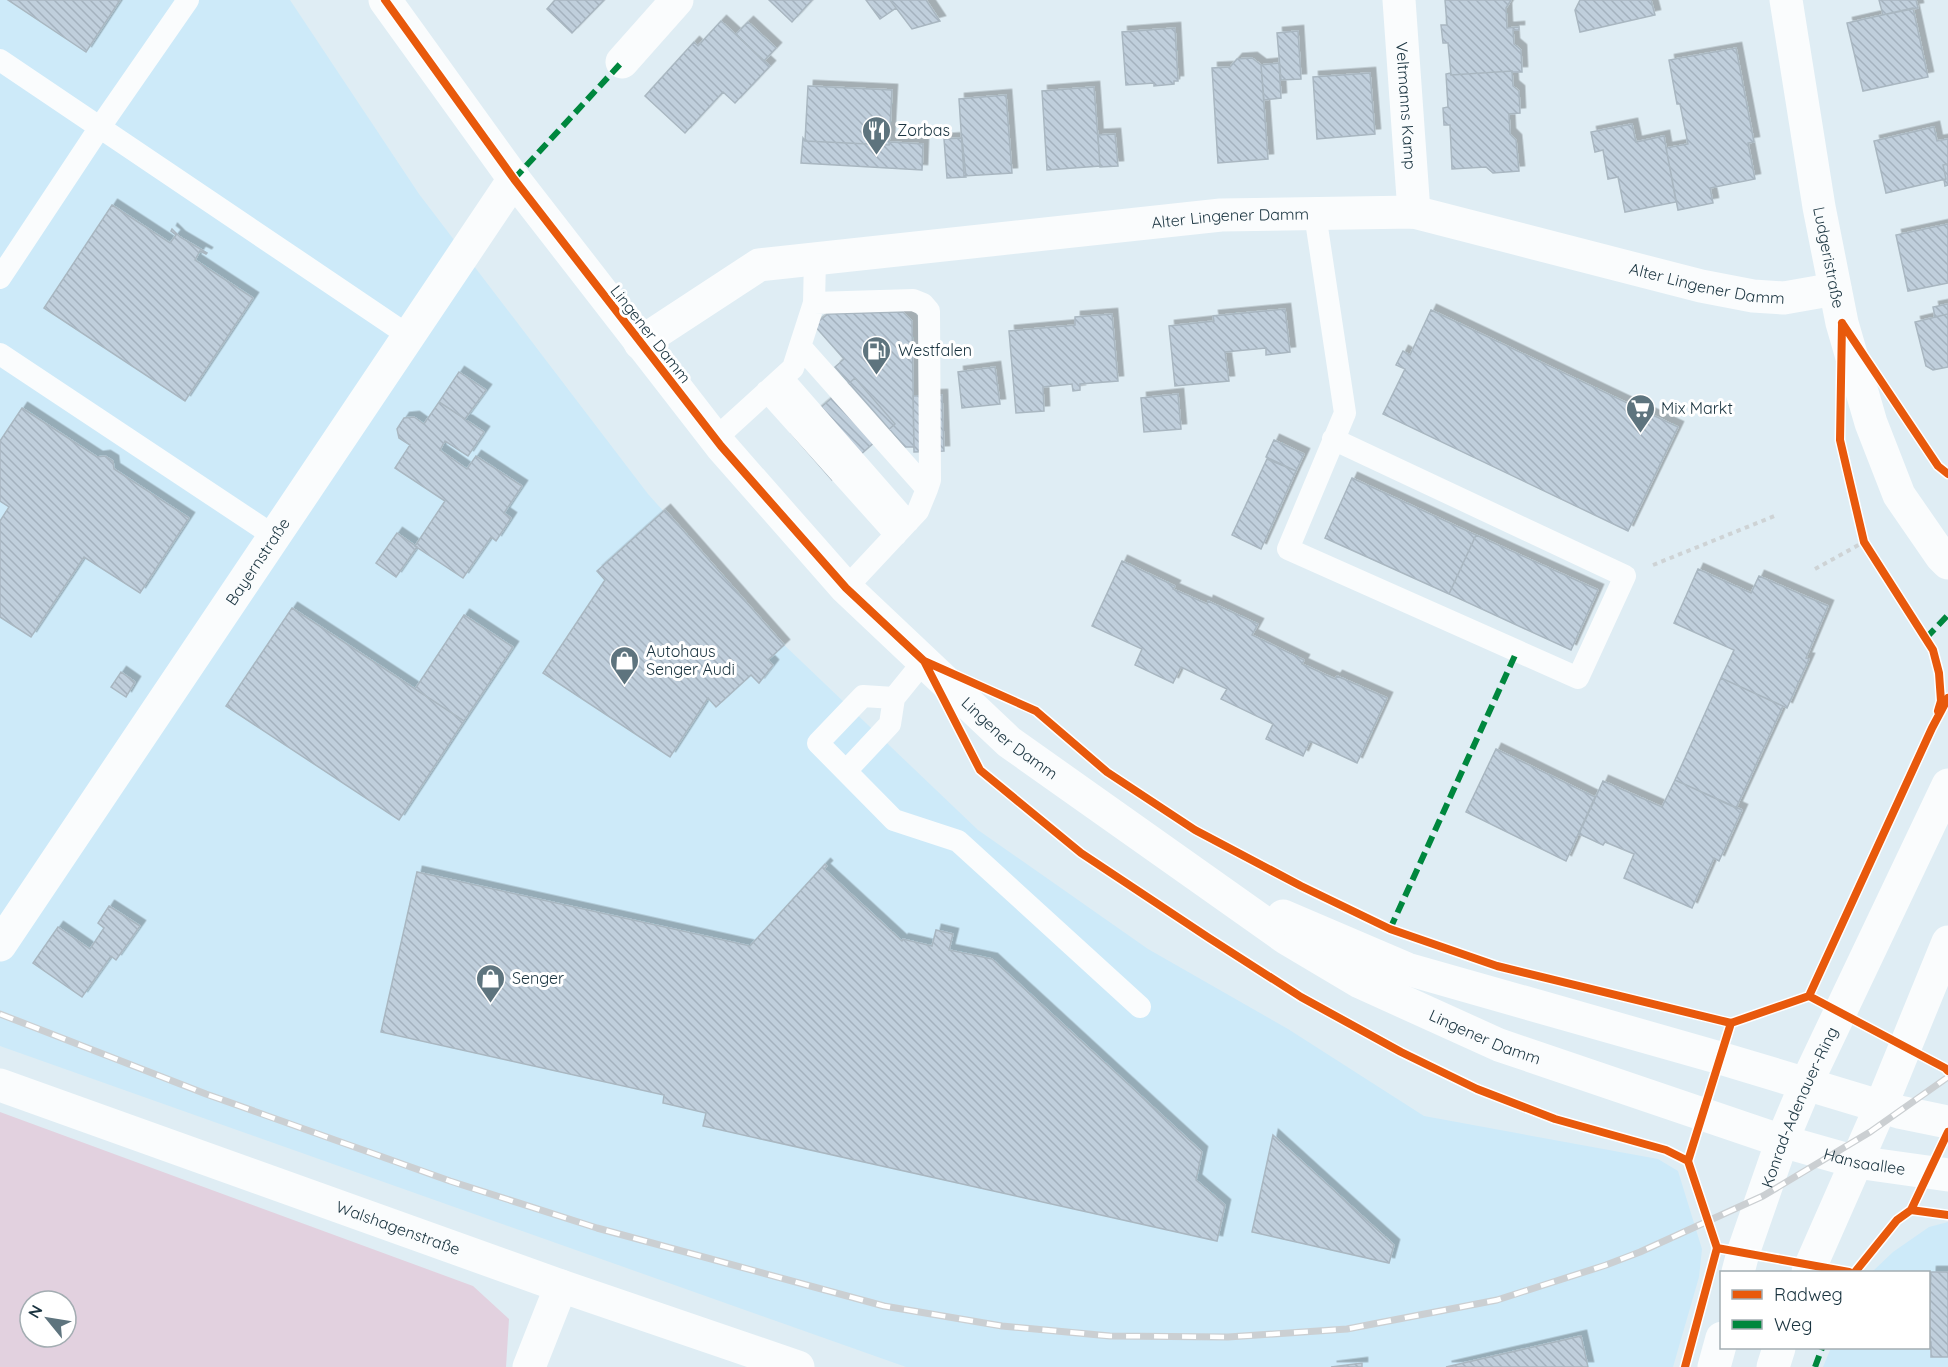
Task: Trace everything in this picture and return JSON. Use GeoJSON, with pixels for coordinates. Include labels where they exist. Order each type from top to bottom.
{"type":"FeatureCollection","features":[{"type":"Feature","properties":{"kind":"street","name":"Lingener Damm"},"geometry":{"type":"LineString","coordinates":[[385,0],[514,178],[715,439],[846,588],[1009,742],[1286,938],[1360,982],[1499,1046],[1782,1141]]}},
{"type":"Feature","properties":{"kind":"street"},"geometry":{"type":"LineString","coordinates":[[622,62],[677,0]]}},
{"type":"Feature","properties":{"kind":"street","name":"Veltmanns Kamp"},"geometry":{"type":"LineString","coordinates":[[1399,0],[1414,212]]}},
{"type":"Feature","properties":{"kind":"street","name":"Ludgeristraße"},"geometry":{"type":"LineString","coordinates":[[1786,0],[1819,207],[1842,323],[1871,423],[1899,495],[1948,563]]}},
{"type":"Feature","properties":{"kind":"street","name":"Bayernstraße"},"geometry":{"type":"LineString","coordinates":[[0,945],[514,178]]}},
{"type":"Feature","properties":{"kind":"street","name":"Alter Lingener Damm"},"geometry":{"type":"LineString","coordinates":[[640,343],[759,265],[1221,215],[1414,212],[1701,286],[1753,296],[1784,297],[1835,289]]}},
{"type":"Feature","properties":{"kind":"street","name":"Konrad-Adenauer-Ring"},"geometry":{"type":"LineString","coordinates":[[1738,1271],[1782,1141],[1806,1084],[1948,785]]}},
{"type":"Feature","properties":{"kind":"street","name":"Lingener Damm"},"geometry":{"type":"LineString","coordinates":[[1212,886],[1407,969],[1806,1084]]}},
{"type":"Feature","properties":{"kind":"street"},"geometry":{"type":"LineString","coordinates":[[1808,1271],[1881,1106],[1948,943]]}},
{"type":"Feature","properties":{"kind":"street"},"geometry":{"type":"LineString","coordinates":[[1806,1084],[1881,1106],[1948,1122]]}},
{"type":"Feature","properties":{"kind":"street","name":"Walshagenstraße"},"geometry":{"type":"LineString","coordinates":[[0,1085],[561,1286],[798,1367]]}},
{"type":"Feature","properties":{"kind":"street","name":"Hansaallee"},"geometry":{"type":"LineString","coordinates":[[1782,1141],[1856,1162],[1948,1175]]}},
{"type":"Feature","properties":{"kind":"street"},"geometry":{"type":"LineString","coordinates":[[529,1367],[561,1286]]}},
{"type":"Feature","properties":{"kind":"street"},"geometry":{"type":"LineString","coordinates":[[1714,1367],[1720,1345]]}},
{"type":"Feature","properties":{"kind":"street"},"geometry":{"type":"LineString","coordinates":[[1773,1367],[1778,1349]]}},
{"type":"Feature","properties":{"kind":"lane"},"geometry":{"type":"LineString","coordinates":[[0,278],[188,0]]}},
{"type":"Feature","properties":{"kind":"lane"},"geometry":{"type":"LineString","coordinates":[[0,60],[409,336]]}},
{"type":"Feature","properties":{"kind":"lane"},"geometry":{"type":"LineString","coordinates":[[1315,214],[1345,413],[1333,439],[1288,549],[1578,678],[1625,576],[1333,439]]}},
{"type":"Feature","properties":{"kind":"lane"},"geometry":{"type":"LineString","coordinates":[[715,439],[781,379],[800,346],[814,303],[815,259]]}},
{"type":"Feature","properties":{"kind":"lane"},"geometry":{"type":"LineString","coordinates":[[814,303],[913,300],[923,304],[929,311],[930,480],[907,522],[846,588]]}},
{"type":"Feature","properties":{"kind":"lane"},"geometry":{"type":"LineString","coordinates":[[800,346],[927,489]]}},
{"type":"Feature","properties":{"kind":"lane"},"geometry":{"type":"LineString","coordinates":[[0,354],[274,536]]}},
{"type":"Feature","properties":{"kind":"lane"},"geometry":{"type":"LineString","coordinates":[[781,379],[907,522]]}},
{"type":"Feature","properties":{"kind":"lane"},"geometry":{"type":"LineString","coordinates":[[781,379],[907,522]]}},
{"type":"Feature","properties":{"kind":"lane"},"geometry":{"type":"LineString","coordinates":[[846,771],[890,724],[894,698],[924,661]]}},
{"type":"Feature","properties":{"kind":"lane"},"geometry":{"type":"LineString","coordinates":[[894,698],[863,696],[818,743],[894,820],[958,841],[1140,1006]]}},
{"type":"Feature","properties":{"kind":"path"},"geometry":{"type":"LineString","coordinates":[[1625,576],[1777,515]]}},
{"type":"Feature","properties":{"kind":"path"},"geometry":{"type":"LineString","coordinates":[[1815,569],[1864,542]]}},
{"type":"Feature","properties":{"kind":"shaded area"},"geometry":{"type":"Polygon","coordinates":[[[0,0],[290,0],[419,194],[648,494],[780,641],[978,830],[1148,949],[1288,1029],[1424,1116],[1658,1159],[1678,1171],[1702,1249],[1699,1277],[1673,1367],[906,1367],[0,1046],[0,0]]]}},
{"type":"Feature","properties":{"kind":"shaded area"},"geometry":{"type":"Polygon","coordinates":[[[0,1112],[473,1286],[509,1319],[506,1367],[0,1367],[0,1112]]]}},
{"type":"Feature","properties":{"kind":"shaded area"},"geometry":{"type":"Polygon","coordinates":[[[1948,1222],[1948,1367],[1823,1367],[1831,1349],[1930,1349],[1930,1271],[1873,1271],[1893,1252],[1929,1227],[1948,1222]]]}},
{"type":"Feature","properties":{"kind":"building"},"geometry":{"type":"Polygon","coordinates":[[[8,0],[120,0],[86,52],[8,0]]]}},
{"type":"Feature","properties":{"kind":"building"},"geometry":{"type":"Polygon","coordinates":[[[555,0],[604,0],[572,33],[547,9],[555,0]]]}},
{"type":"Feature","properties":{"kind":"building"},"geometry":{"type":"Polygon","coordinates":[[[769,0],[812,0],[792,22],[769,0]]]}},
{"type":"Feature","properties":{"kind":"building"},"geometry":{"type":"Polygon","coordinates":[[[866,0],[890,0],[896,8],[880,19],[866,0]]]}},
{"type":"Feature","properties":{"kind":"building"},"geometry":{"type":"Polygon","coordinates":[[[890,0],[926,0],[940,21],[912,29],[890,0]]]}},
{"type":"Feature","properties":{"kind":"building"},"geometry":{"type":"Polygon","coordinates":[[[1445,0],[1511,0],[1506,8],[1507,28],[1519,27],[1519,30],[1513,30],[1514,44],[1521,50],[1522,72],[1451,75],[1448,43],[1443,43],[1441,25],[1447,25],[1445,0]]]}},
{"type":"Feature","properties":{"kind":"building"},"geometry":{"type":"Polygon","coordinates":[[[1580,0],[1651,0],[1655,15],[1580,32],[1575,10],[1580,0]]]}},
{"type":"Feature","properties":{"kind":"building"},"geometry":{"type":"Polygon","coordinates":[[[1879,0],[1916,0],[1918,8],[1883,15],[1879,0]]]}},
{"type":"Feature","properties":{"kind":"building"},"geometry":{"type":"Polygon","coordinates":[[[1913,8],[1928,77],[1863,91],[1847,23],[1913,8]]]}},
{"type":"Feature","properties":{"kind":"building"},"geometry":{"type":"Polygon","coordinates":[[[721,21],[770,66],[735,103],[723,92],[685,133],[645,96],[694,42],[698,46],[721,21]]]}},
{"type":"Feature","properties":{"kind":"building"},"geometry":{"type":"Polygon","coordinates":[[[748,22],[776,48],[764,61],[736,34],[748,22]]]}},
{"type":"Feature","properties":{"kind":"building"},"geometry":{"type":"Polygon","coordinates":[[[1175,28],[1178,81],[1174,81],[1174,84],[1154,86],[1154,83],[1126,85],[1122,32],[1175,28]]]}},
{"type":"Feature","properties":{"kind":"building"},"geometry":{"type":"Polygon","coordinates":[[[1298,31],[1301,79],[1281,80],[1277,33],[1298,31]]]}},
{"type":"Feature","properties":{"kind":"building"},"geometry":{"type":"Polygon","coordinates":[[[1736,48],[1754,142],[1748,143],[1755,179],[1710,188],[1713,203],[1678,210],[1666,148],[1688,144],[1680,104],[1677,104],[1669,60],[1736,48]]]}},
{"type":"Feature","properties":{"kind":"building"},"geometry":{"type":"Polygon","coordinates":[[[1252,58],[1261,65],[1268,159],[1218,163],[1212,68],[1230,67],[1237,59],[1252,58]]]}},
{"type":"Feature","properties":{"kind":"building"},"geometry":{"type":"Polygon","coordinates":[[[1279,63],[1281,98],[1264,100],[1261,65],[1279,63]]]}},
{"type":"Feature","properties":{"kind":"building"},"geometry":{"type":"Polygon","coordinates":[[[1512,71],[1513,86],[1519,91],[1520,113],[1509,114],[1510,134],[1516,140],[1519,171],[1493,173],[1486,167],[1452,169],[1450,125],[1444,125],[1443,108],[1448,107],[1446,74],[1512,71]]]}},
{"type":"Feature","properties":{"kind":"building"},"geometry":{"type":"Polygon","coordinates":[[[1370,73],[1375,134],[1317,139],[1313,77],[1370,73]]]}},
{"type":"Feature","properties":{"kind":"building"},"geometry":{"type":"Polygon","coordinates":[[[808,86],[892,90],[889,145],[805,141],[808,86]]]}},
{"type":"Feature","properties":{"kind":"building"},"geometry":{"type":"Polygon","coordinates":[[[1094,87],[1100,166],[1047,170],[1042,91],[1094,87]]]}},
{"type":"Feature","properties":{"kind":"building"},"geometry":{"type":"Polygon","coordinates":[[[1006,95],[1012,173],[964,176],[959,99],[1006,95]]]}},
{"type":"Feature","properties":{"kind":"building"},"geometry":{"type":"Polygon","coordinates":[[[1632,124],[1636,142],[1664,136],[1676,202],[1625,212],[1618,177],[1608,179],[1603,150],[1595,152],[1591,132],[1632,124]]]}},
{"type":"Feature","properties":{"kind":"building"},"geometry":{"type":"Polygon","coordinates":[[[1934,127],[1937,141],[1948,139],[1948,164],[1943,165],[1946,179],[1886,193],[1874,141],[1934,127]]]}},
{"type":"Feature","properties":{"kind":"building"},"geometry":{"type":"Polygon","coordinates":[[[1115,134],[1118,166],[1100,167],[1098,135],[1115,134]]]}},
{"type":"Feature","properties":{"kind":"building"},"geometry":{"type":"Polygon","coordinates":[[[803,138],[805,141],[889,145],[890,142],[923,144],[922,170],[801,163],[803,138]]]}},
{"type":"Feature","properties":{"kind":"building"},"geometry":{"type":"Polygon","coordinates":[[[962,138],[966,177],[947,178],[944,139],[962,138]]]}},
{"type":"Feature","properties":{"kind":"building"},"geometry":{"type":"Polygon","coordinates":[[[1948,164],[1948,185],[1945,186],[1943,165],[1948,164]]]}},
{"type":"Feature","properties":{"kind":"building"},"geometry":{"type":"Polygon","coordinates":[[[112,205],[170,243],[176,235],[171,231],[172,229],[180,237],[207,253],[200,251],[195,260],[253,298],[185,401],[44,308],[112,205]]]}},
{"type":"Feature","properties":{"kind":"building"},"geometry":{"type":"Polygon","coordinates":[[[1948,224],[1948,283],[1908,291],[1896,235],[1948,224]]]}},
{"type":"Feature","properties":{"kind":"building"},"geometry":{"type":"Polygon","coordinates":[[[1948,304],[1948,314],[1935,317],[1933,307],[1948,304]]]}},
{"type":"Feature","properties":{"kind":"building"},"geometry":{"type":"Polygon","coordinates":[[[1285,309],[1290,352],[1266,355],[1266,348],[1225,352],[1229,381],[1175,386],[1169,326],[1214,321],[1213,316],[1285,309]]]}},
{"type":"Feature","properties":{"kind":"building"},"geometry":{"type":"Polygon","coordinates":[[[1431,310],[1678,427],[1628,531],[1383,414],[1405,369],[1396,365],[1403,351],[1410,355],[1431,310]]]}},
{"type":"Feature","properties":{"kind":"building","name":"Westfalen"},"geometry":{"type":"Polygon","coordinates":[[[903,312],[912,321],[914,447],[905,447],[835,367],[844,359],[814,325],[828,314],[903,312]]]}},
{"type":"Feature","properties":{"kind":"building"},"geometry":{"type":"Polygon","coordinates":[[[1112,314],[1118,381],[1080,384],[1080,390],[1073,391],[1072,384],[1043,387],[1044,411],[1016,413],[1009,331],[1075,325],[1075,317],[1112,314]]]}},
{"type":"Feature","properties":{"kind":"building"},"geometry":{"type":"Polygon","coordinates":[[[1948,314],[1948,367],[1933,370],[1926,366],[1915,322],[1948,314]]]}},
{"type":"Feature","properties":{"kind":"building"},"geometry":{"type":"Polygon","coordinates":[[[995,367],[1000,404],[962,408],[958,372],[995,367]]]}},
{"type":"Feature","properties":{"kind":"building"},"geometry":{"type":"Polygon","coordinates":[[[459,372],[486,390],[465,419],[439,402],[459,372]]]}},
{"type":"Feature","properties":{"kind":"building"},"geometry":{"type":"Polygon","coordinates":[[[855,378],[895,424],[832,480],[791,433],[855,378]]]}},
{"type":"Feature","properties":{"kind":"building"},"geometry":{"type":"Polygon","coordinates":[[[1178,394],[1181,429],[1144,432],[1141,398],[1178,394]]]}},
{"type":"Feature","properties":{"kind":"building"},"geometry":{"type":"Polygon","coordinates":[[[942,395],[944,451],[914,452],[913,396],[942,395]]]}},
{"type":"Feature","properties":{"kind":"building"},"geometry":{"type":"Polygon","coordinates":[[[439,402],[484,432],[468,456],[445,441],[440,450],[467,469],[476,456],[522,486],[504,513],[511,518],[496,541],[491,537],[463,578],[415,546],[445,501],[395,468],[410,445],[399,438],[397,429],[404,418],[414,417],[424,424],[439,402]]]}},
{"type":"Feature","properties":{"kind":"building"},"geometry":{"type":"Polygon","coordinates":[[[22,408],[97,457],[105,456],[113,461],[114,469],[189,518],[140,593],[84,557],[31,637],[0,617],[0,521],[9,507],[0,501],[0,441],[22,408]]]}},
{"type":"Feature","properties":{"kind":"building"},"geometry":{"type":"Polygon","coordinates":[[[1274,440],[1304,454],[1296,471],[1266,457],[1274,440]]]}},
{"type":"Feature","properties":{"kind":"building"},"geometry":{"type":"Polygon","coordinates":[[[1267,459],[1296,471],[1261,549],[1232,535],[1267,459]]]}},
{"type":"Feature","properties":{"kind":"building"},"geometry":{"type":"Polygon","coordinates":[[[1352,478],[1476,535],[1449,594],[1325,538],[1352,478]]]}},
{"type":"Feature","properties":{"kind":"building"},"geometry":{"type":"Polygon","coordinates":[[[665,510],[784,645],[768,660],[773,665],[759,683],[751,675],[716,707],[708,698],[670,757],[543,673],[605,580],[597,571],[665,510]]]}},
{"type":"Feature","properties":{"kind":"building"},"geometry":{"type":"Polygon","coordinates":[[[397,533],[417,547],[396,577],[376,563],[397,533]]]}},
{"type":"Feature","properties":{"kind":"building"},"geometry":{"type":"Polygon","coordinates":[[[1476,535],[1598,590],[1571,650],[1449,594],[1476,535]]]}},
{"type":"Feature","properties":{"kind":"building"},"geometry":{"type":"Polygon","coordinates":[[[1122,561],[1175,586],[1173,589],[1207,604],[1208,601],[1258,624],[1252,635],[1304,660],[1302,664],[1335,679],[1337,676],[1387,698],[1357,763],[1310,741],[1303,756],[1266,739],[1273,724],[1221,699],[1227,689],[1181,667],[1173,683],[1135,665],[1142,649],[1092,626],[1122,561]]]}},
{"type":"Feature","properties":{"kind":"building"},"geometry":{"type":"Polygon","coordinates":[[[1698,569],[1751,593],[1759,576],[1828,606],[1806,658],[1809,659],[1787,708],[1721,678],[1734,650],[1674,623],[1698,569]]]}},
{"type":"Feature","properties":{"kind":"building"},"geometry":{"type":"Polygon","coordinates":[[[292,608],[464,721],[399,820],[226,706],[292,608]]]}},
{"type":"Feature","properties":{"kind":"building"},"geometry":{"type":"Polygon","coordinates":[[[464,615],[513,647],[464,721],[415,689],[464,615]]]}},
{"type":"Feature","properties":{"kind":"building"},"geometry":{"type":"Polygon","coordinates":[[[121,672],[135,682],[126,697],[111,687],[121,672]]]}},
{"type":"Feature","properties":{"kind":"building"},"geometry":{"type":"Polygon","coordinates":[[[1721,678],[1783,706],[1736,808],[1675,780],[1721,678]]]}},
{"type":"Feature","properties":{"kind":"building"},"geometry":{"type":"Polygon","coordinates":[[[1496,749],[1595,797],[1566,861],[1466,812],[1496,749]]]}},
{"type":"Feature","properties":{"kind":"building"},"geometry":{"type":"Polygon","coordinates":[[[1675,780],[1742,810],[1719,861],[1714,858],[1692,908],[1624,878],[1634,854],[1605,842],[1603,845],[1579,834],[1603,781],[1662,807],[1675,780]]]}},
{"type":"Feature","properties":{"kind":"building"},"geometry":{"type":"Polygon","coordinates":[[[825,864],[827,866],[824,869],[902,941],[903,939],[932,946],[936,930],[953,934],[949,950],[992,959],[1202,1152],[1196,1180],[1225,1205],[1217,1241],[703,1126],[706,1113],[663,1103],[664,1095],[381,1032],[417,872],[750,946],[825,864]]]}},
{"type":"Feature","properties":{"kind":"building"},"geometry":{"type":"Polygon","coordinates":[[[109,906],[140,926],[116,960],[111,956],[82,997],[33,963],[58,927],[90,949],[104,928],[98,923],[109,906]]]}},
{"type":"Feature","properties":{"kind":"building"},"geometry":{"type":"Polygon","coordinates":[[[1273,1135],[1394,1245],[1389,1263],[1252,1232],[1273,1135]]]}},
{"type":"Feature","properties":{"kind":"building"},"geometry":{"type":"Polygon","coordinates":[[[1931,1272],[1948,1272],[1948,1357],[1931,1357],[1931,1272]]]}},
{"type":"Feature","properties":{"kind":"building"},"geometry":{"type":"Polygon","coordinates":[[[1581,1336],[1588,1367],[1446,1367],[1581,1336]]]}},
{"type":"Feature","properties":{"kind":"building"},"geometry":{"type":"Polygon","coordinates":[[[1362,1363],[1362,1367],[1331,1367],[1362,1363]]]}},
{"type":"Feature","properties":{"kind":"railway"},"geometry":{"type":"LineString","coordinates":[[0,1014],[206,1094],[450,1181],[597,1228],[884,1306],[1002,1326],[1110,1336],[1228,1337],[1347,1329],[1497,1300],[1640,1252],[1763,1196],[1870,1132],[1948,1077]]}},
{"type":"Feature","properties":{"kind":"marked path"},"geometry":{"type":"LineString","coordinates":[[514,179],[622,62]]}},
{"type":"Feature","properties":{"kind":"marked path"},"geometry":{"type":"LineString","coordinates":[[1926,638],[1948,615]]}},
{"type":"Feature","properties":{"kind":"marked path"},"geometry":{"type":"LineString","coordinates":[[1390,929],[1517,651]]}},
{"type":"Feature","properties":{"kind":"marked path"},"geometry":{"type":"LineString","coordinates":[[1815,1367],[1822,1349]]}},
{"type":"Feature","properties":{"kind":"cycle path"},"geometry":{"type":"LineString","coordinates":[[385,0],[514,179],[721,446],[846,588],[924,661],[1036,711],[1107,772],[1195,830],[1301,886],[1390,929],[1497,966],[1731,1023],[1809,996],[1932,728],[1948,698]]}},
{"type":"Feature","properties":{"kind":"cycle path"},"geometry":{"type":"LineString","coordinates":[[1842,323],[1840,440],[1864,542],[1933,650],[1939,673],[1941,701],[1938,711]]}},
{"type":"Feature","properties":{"kind":"cycle path"},"geometry":{"type":"LineString","coordinates":[[1842,323],[1938,466],[1948,474]]}},
{"type":"Feature","properties":{"kind":"cycle path"},"geometry":{"type":"LineString","coordinates":[[924,661],[980,770],[1081,853],[1209,938],[1301,997],[1401,1052],[1477,1089],[1555,1119],[1666,1150],[1688,1161]]}},
{"type":"Feature","properties":{"kind":"cycle path"},"geometry":{"type":"LineString","coordinates":[[1809,996],[1948,1071]]}},
{"type":"Feature","properties":{"kind":"cycle path"},"geometry":{"type":"LineString","coordinates":[[1685,1367],[1717,1248],[1688,1161],[1731,1023]]}},
{"type":"Feature","properties":{"kind":"cycle path"},"geometry":{"type":"LineString","coordinates":[[1911,1210],[1948,1132]]}},
{"type":"Feature","properties":{"kind":"cycle path"},"geometry":{"type":"LineString","coordinates":[[1856,1271],[1897,1220],[1911,1210],[1948,1215]]}},
{"type":"Feature","properties":{"kind":"cycle path"},"geometry":{"type":"LineString","coordinates":[[1717,1248],[1844,1271]]}},
{"type":"Feature","properties":{"kind":"place","name":"Zorbas"},"geometry":{"type":"Point","coordinates":[876,156]}},
{"type":"Feature","properties":{"kind":"place","name":"Westfalen"},"geometry":{"type":"Point","coordinates":[877,376]}},
{"type":"Feature","properties":{"kind":"place","name":"Mix Markt"},"geometry":{"type":"Point","coordinates":[1640,434]}},
{"type":"Feature","properties":{"kind":"place","name":"Autohaus Senger Audi"},"geometry":{"type":"Point","coordinates":[625,686]}},
{"type":"Feature","properties":{"kind":"place","name":"Senger"},"geometry":{"type":"Point","coordinates":[491,1004]}}]}
